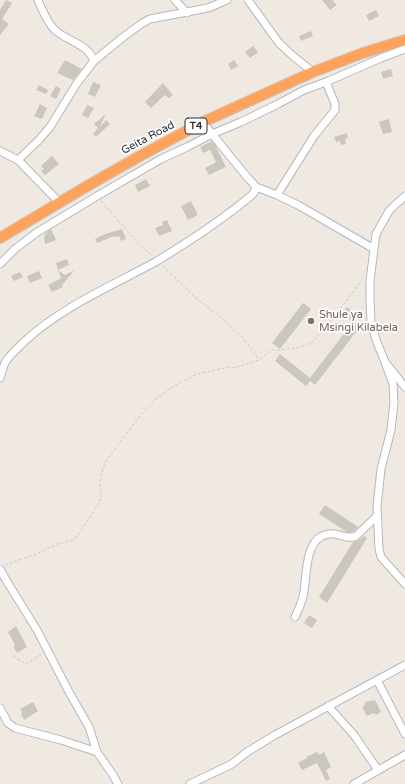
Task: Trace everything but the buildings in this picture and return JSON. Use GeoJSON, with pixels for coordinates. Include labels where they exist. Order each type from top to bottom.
{"type":"FeatureCollection","features":[{"type":"Feature","properties":{"kind":"highway","name":"Geita Road"},"geometry":{"type":"LineString","coordinates":[[0,238],[59,202],[203,122],[313,72],[363,53],[405,40]]}},
{"type":"Feature","properties":{"kind":"street"},"geometry":{"type":"LineString","coordinates":[[38,0],[54,29],[86,49],[91,54],[94,61]]}},
{"type":"Feature","properties":{"kind":"street"},"geometry":{"type":"LineString","coordinates":[[175,0],[187,12]]}},
{"type":"Feature","properties":{"kind":"street"},"geometry":{"type":"LineString","coordinates":[[18,160],[50,127],[77,83],[94,61],[122,38],[141,24],[158,17],[208,8],[227,0]]}},
{"type":"Feature","properties":{"kind":"street"},"geometry":{"type":"LineString","coordinates":[[248,0],[279,43],[292,56],[313,72]]}},
{"type":"Feature","properties":{"kind":"street"},"geometry":{"type":"LineString","coordinates":[[0,264],[36,233],[162,159],[212,134],[241,122],[304,90],[405,49]]}},
{"type":"Feature","properties":{"kind":"street"},"geometry":{"type":"LineString","coordinates":[[277,195],[314,136],[335,110],[335,104],[326,82]]}},
{"type":"Feature","properties":{"kind":"street"},"geometry":{"type":"LineString","coordinates":[[203,122],[256,187],[298,205],[374,250]]}},
{"type":"Feature","properties":{"kind":"street"},"geometry":{"type":"LineString","coordinates":[[0,151],[18,160],[59,202]]}},
{"type":"Feature","properties":{"kind":"street"},"geometry":{"type":"LineString","coordinates":[[0,378],[6,362],[17,349],[36,332],[60,315],[90,297],[157,261],[197,236],[226,216],[252,195],[256,187]]}},
{"type":"Feature","properties":{"kind":"street"},"geometry":{"type":"LineString","coordinates":[[405,196],[389,211],[376,234],[370,280],[371,322],[392,384],[394,403],[391,430],[381,469],[377,507],[379,549],[381,557],[405,584]]}},
{"type":"Feature","properties":{"kind":"street"},"geometry":{"type":"LineString","coordinates":[[385,362],[405,386]]}},
{"type":"Feature","properties":{"kind":"street"},"geometry":{"type":"LineString","coordinates":[[295,617],[303,596],[309,555],[318,539],[322,536],[335,533],[352,538],[377,516]]}},
{"type":"Feature","properties":{"kind":"street"},"geometry":{"type":"LineString","coordinates":[[0,568],[48,650],[68,692],[89,727],[97,752],[118,784]]}},
{"type":"Feature","properties":{"kind":"street"},"geometry":{"type":"LineString","coordinates":[[190,784],[232,764],[260,744],[405,665]]}},
{"type":"Feature","properties":{"kind":"street"},"geometry":{"type":"LineString","coordinates":[[378,680],[405,734]]}},
{"type":"Feature","properties":{"kind":"street"},"geometry":{"type":"LineString","coordinates":[[328,706],[354,736],[378,770]]}},
{"type":"Feature","properties":{"kind":"street"},"geometry":{"type":"LineString","coordinates":[[0,708],[8,723],[15,728],[62,740],[97,752]]}},
{"type":"Feature","properties":{"kind":"street"},"geometry":{"type":"LineString","coordinates":[[354,784],[405,755]]}},
{"type":"Feature","properties":{"kind":"path"},"geometry":{"type":"LineString","coordinates":[[97,196],[143,248],[196,298],[216,313],[243,338],[259,360]]}},
{"type":"Feature","properties":{"kind":"path"},"geometry":{"type":"LineString","coordinates":[[0,568],[57,544],[71,541],[77,537],[100,500],[100,480],[105,462],[139,417],[166,391],[197,374],[229,367],[234,368],[259,360],[271,350],[302,348],[312,342],[326,327],[363,279]]}},
{"type":"Feature","properties":{"kind":"path"},"geometry":{"type":"LineString","coordinates":[[13,656],[26,664],[48,650]]}},
{"type":"Feature","properties":{"kind":"place","name":"Shule ya Msingi Kilabela"},"geometry":{"type":"Point","coordinates":[311,321]}}]}
